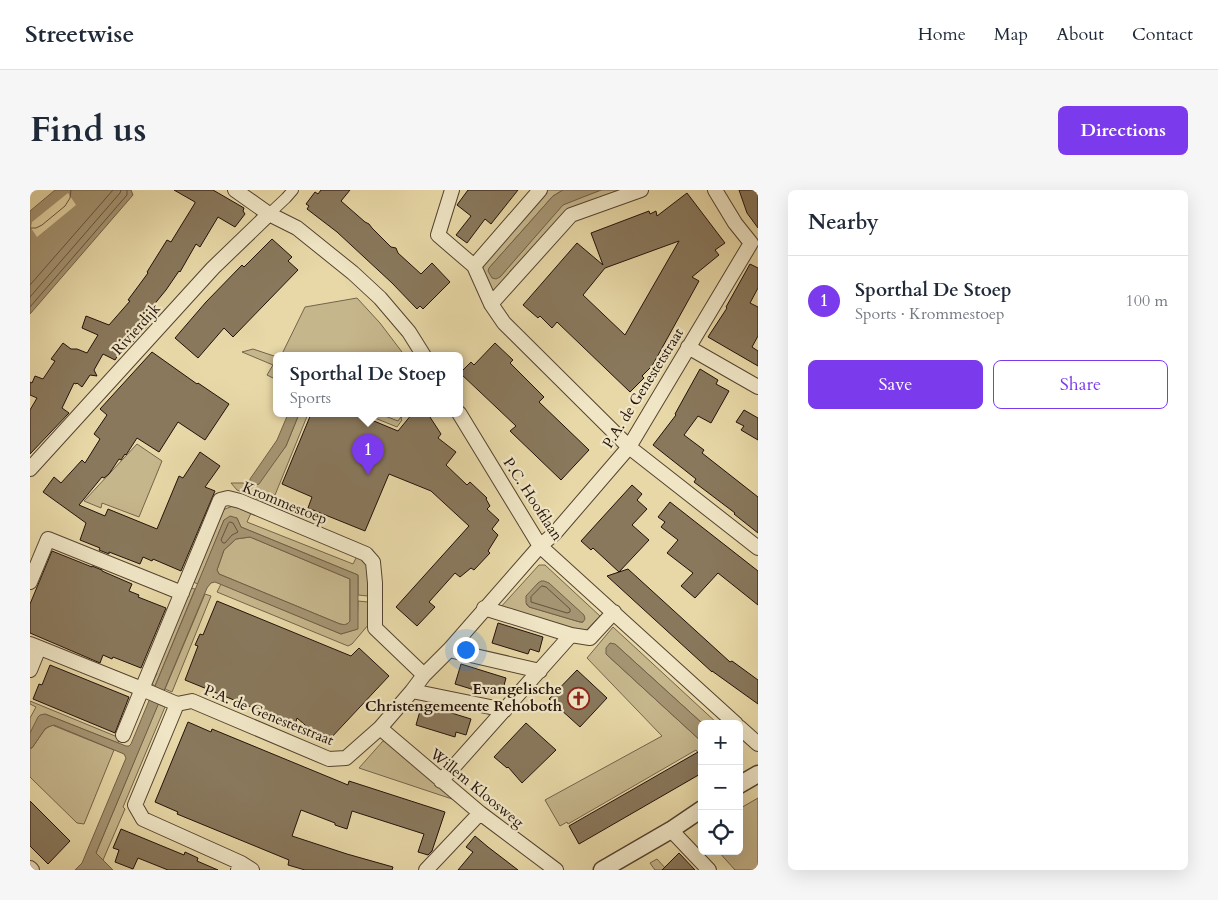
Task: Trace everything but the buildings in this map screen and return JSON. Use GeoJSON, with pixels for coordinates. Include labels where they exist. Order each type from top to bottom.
{"type":"FeatureCollection","features":[{"type":"Feature","properties":{"kind":"street"},"geometry":{"type":"LineString","coordinates":[[236,190],[269,214],[297,228],[353,273],[398,318],[422,352]]}},
{"type":"Feature","properties":{"kind":"street"},"geometry":{"type":"LineString","coordinates":[[269,214],[293,190]]}},
{"type":"Feature","properties":{"kind":"street"},"geometry":{"type":"LineString","coordinates":[[452,190],[438,235],[474,266],[491,304],[504,323],[629,447],[758,548]]}},
{"type":"Feature","properties":{"kind":"street"},"geometry":{"type":"LineString","coordinates":[[474,266],[540,190]]}},
{"type":"Feature","properties":{"kind":"street"},"geometry":{"type":"LineString","coordinates":[[491,304],[571,215],[641,190]]}},
{"type":"Feature","properties":{"kind":"street","name":"P.A. de Genestetstraat"},"geometry":{"type":"LineString","coordinates":[[177,704],[192,701],[329,759],[346,758],[380,728],[424,675],[449,650],[540,546],[555,533],[629,447],[688,347],[728,283],[754,246],[735,223],[715,190]]}},
{"type":"Feature","properties":{"kind":"street","name":"Rivierdijk"},"geometry":{"type":"LineString","coordinates":[[30,469],[213,268],[269,214]]}},
{"type":"Feature","properties":{"kind":"street"},"geometry":{"type":"LineString","coordinates":[[688,347],[758,387]]}},
{"type":"Feature","properties":{"kind":"street","name":"P.C. Hooftlaan"},"geometry":{"type":"LineString","coordinates":[[461,417],[540,546],[732,720]]}},
{"type":"Feature","properties":{"kind":"street","name":"Krommestoep"},"geometry":{"type":"LineString","coordinates":[[123,735],[220,500],[228,498],[366,554],[373,562],[375,628],[424,675]]}},
{"type":"Feature","properties":{"kind":"street"},"geometry":{"type":"LineString","coordinates":[[30,582],[48,538],[182,593]]}},
{"type":"Feature","properties":{"kind":"street"},"geometry":{"type":"LineString","coordinates":[[484,608],[571,635],[590,638],[614,612]]}},
{"type":"Feature","properties":{"kind":"street"},"geometry":{"type":"LineString","coordinates":[[441,781],[571,635]]}},
{"type":"Feature","properties":{"kind":"street"},"geometry":{"type":"LineString","coordinates":[[30,670],[35,646],[177,704],[135,805],[144,819],[244,868]]}},
{"type":"Feature","properties":{"kind":"street"},"geometry":{"type":"LineString","coordinates":[[449,650],[540,672]]}},
{"type":"Feature","properties":{"kind":"street"},"geometry":{"type":"LineString","coordinates":[[412,691],[505,710]]}},
{"type":"Feature","properties":{"kind":"street","name":"Willem Kloosweg"},"geometry":{"type":"LineString","coordinates":[[380,728],[480,813],[556,870]]}},
{"type":"Feature","properties":{"kind":"street"},"geometry":{"type":"LineString","coordinates":[[743,731],[758,744]]}},
{"type":"Feature","properties":{"kind":"street"},"geometry":{"type":"LineString","coordinates":[[743,783],[758,774]]}},
{"type":"Feature","properties":{"kind":"street"},"geometry":{"type":"LineString","coordinates":[[602,870],[671,830],[701,810]]}},
{"type":"Feature","properties":{"kind":"street"},"geometry":{"type":"LineString","coordinates":[[426,870],[480,813]]}},
{"type":"Feature","properties":{"kind":"street"},"geometry":{"type":"LineString","coordinates":[[671,830],[708,870]]}},
{"type":"Feature","properties":{"kind":"shaded area"},"geometry":{"type":"Polygon","coordinates":[[[546,190],[563,190],[553,196],[489,268],[500,277],[563,204],[601,190],[620,190],[572,208],[493,291],[489,291],[482,273],[483,266],[546,190]]]}},
{"type":"Feature","properties":{"kind":"shaded area"},"geometry":{"type":"Polygon","coordinates":[[[357,298],[380,323],[402,352],[283,352],[305,307],[357,298]]]}},
{"type":"Feature","properties":{"kind":"shaded area"},"geometry":{"type":"Polygon","coordinates":[[[253,349],[273,356],[273,365],[242,352],[253,349]]]}},
{"type":"Feature","properties":{"kind":"shaded area"},"geometry":{"type":"Polygon","coordinates":[[[273,365],[273,378],[267,375],[273,365]]]}},
{"type":"Feature","properties":{"kind":"shaded area"},"geometry":{"type":"Polygon","coordinates":[[[298,417],[307,417],[275,495],[273,494],[267,503],[237,490],[231,483],[252,483],[256,485],[286,446],[298,417]]]}},
{"type":"Feature","properties":{"kind":"shaded area"},"geometry":{"type":"Polygon","coordinates":[[[372,417],[388,417],[398,421],[402,417],[397,427],[372,417]]]}},
{"type":"Feature","properties":{"kind":"shaded area"},"geometry":{"type":"Polygon","coordinates":[[[137,444],[162,461],[139,517],[102,503],[101,508],[84,501],[137,444]]]}},
{"type":"Feature","properties":{"kind":"shaded area"},"geometry":{"type":"Polygon","coordinates":[[[233,506],[251,513],[247,522],[353,564],[357,556],[365,560],[368,565],[368,596],[358,595],[358,575],[241,527],[237,518],[224,520],[198,584],[193,582],[221,513],[233,506]]]}},
{"type":"Feature","properties":{"kind":"shaded area"},"geometry":{"type":"Polygon","coordinates":[[[250,537],[350,579],[350,621],[346,624],[340,624],[219,574],[217,570],[224,550],[236,539],[250,537]]]}},
{"type":"Feature","properties":{"kind":"shaded area"},"geometry":{"type":"Polygon","coordinates":[[[539,565],[545,565],[600,616],[584,633],[500,608],[539,565]],[[526,604],[529,607],[583,622],[526,604]]]}},
{"type":"Feature","properties":{"kind":"shaded area"},"geometry":{"type":"Polygon","coordinates":[[[221,584],[341,634],[357,629],[358,601],[368,602],[369,624],[352,644],[348,646],[217,592],[221,584]]]}},
{"type":"Feature","properties":{"kind":"shaded area"},"geometry":{"type":"Polygon","coordinates":[[[191,588],[195,589],[155,686],[152,684],[156,672],[191,588]]]}},
{"type":"Feature","properties":{"kind":"shaded area"},"geometry":{"type":"Polygon","coordinates":[[[205,594],[211,596],[172,692],[165,689],[205,594]]]}},
{"type":"Feature","properties":{"kind":"shaded area"},"geometry":{"type":"Polygon","coordinates":[[[613,627],[714,720],[699,720],[615,644],[606,654],[698,738],[698,753],[696,750],[568,824],[567,822],[560,826],[545,800],[662,736],[587,658],[613,627]]]}},
{"type":"Feature","properties":{"kind":"shaded area"},"geometry":{"type":"Polygon","coordinates":[[[30,701],[120,738],[118,743],[45,714],[30,733],[30,718],[36,707],[30,704],[30,701]]]}},
{"type":"Feature","properties":{"kind":"shaded area"},"geometry":{"type":"Polygon","coordinates":[[[158,704],[165,707],[103,860],[96,853],[158,704]]]}},
{"type":"Feature","properties":{"kind":"shaded area"},"geometry":{"type":"Polygon","coordinates":[[[52,725],[114,750],[84,824],[77,823],[30,777],[30,748],[32,748],[45,729],[52,725]]]}},
{"type":"Feature","properties":{"kind":"shaded area"},"geometry":{"type":"Polygon","coordinates":[[[383,741],[387,742],[461,802],[359,768],[383,741]]]}},
{"type":"Feature","properties":{"kind":"shaded area"},"geometry":{"type":"Polygon","coordinates":[[[758,798],[758,870],[735,870],[722,855],[743,855],[743,807],[758,798]]]}},
{"type":"Feature","properties":{"kind":"shaded area"},"geometry":{"type":"Polygon","coordinates":[[[657,859],[667,870],[655,870],[650,863],[657,859]]]}},
{"type":"Feature","properties":{"kind":"water"},"geometry":{"type":"Polygon","coordinates":[[[55,190],[131,190],[133,195],[30,314],[30,211],[55,190]]]}},
{"type":"Feature","properties":{"kind":"water"},"geometry":{"type":"Polygon","coordinates":[[[563,190],[601,190],[563,205],[500,277],[492,278],[488,271],[489,268],[553,196],[563,190]]]}},
{"type":"Feature","properties":{"kind":"water"},"geometry":{"type":"Polygon","coordinates":[[[287,417],[298,417],[286,446],[259,484],[256,485],[250,479],[277,440],[287,417]]]}},
{"type":"Feature","properties":{"kind":"water"},"geometry":{"type":"Polygon","coordinates":[[[230,516],[237,518],[241,527],[358,575],[358,629],[341,634],[215,582],[211,583],[207,588],[96,853],[113,870],[75,870],[82,863],[126,758],[124,754],[54,725],[45,729],[32,748],[30,748],[30,733],[38,717],[45,714],[126,746],[131,744],[224,520],[230,516]],[[250,537],[236,539],[224,550],[217,570],[219,574],[343,625],[350,621],[350,579],[250,537]]]}},
{"type":"Feature","properties":{"kind":"water"},"geometry":{"type":"Polygon","coordinates":[[[541,581],[549,583],[584,615],[585,619],[583,622],[529,607],[526,603],[526,596],[541,581]]]}},
{"type":"Feature","properties":{"kind":"water"},"geometry":{"type":"Polygon","coordinates":[[[610,643],[615,644],[699,720],[698,738],[606,654],[606,648],[610,643]]]}},
{"type":"Feature","properties":{"kind":"pier"},"geometry":{"type":"Polygon","coordinates":[[[68,193],[76,205],[37,237],[31,228],[32,222],[68,193]]]}},
{"type":"Feature","properties":{"kind":"place","name":"Sporthal De Stoep"},"geometry":{"type":"Point","coordinates":[368,475]}},
{"type":"Feature","properties":{"kind":"place","name":"Evangelische Christengemeente Rehoboth"},"geometry":{"type":"Point","coordinates":[578,698]}}]}
